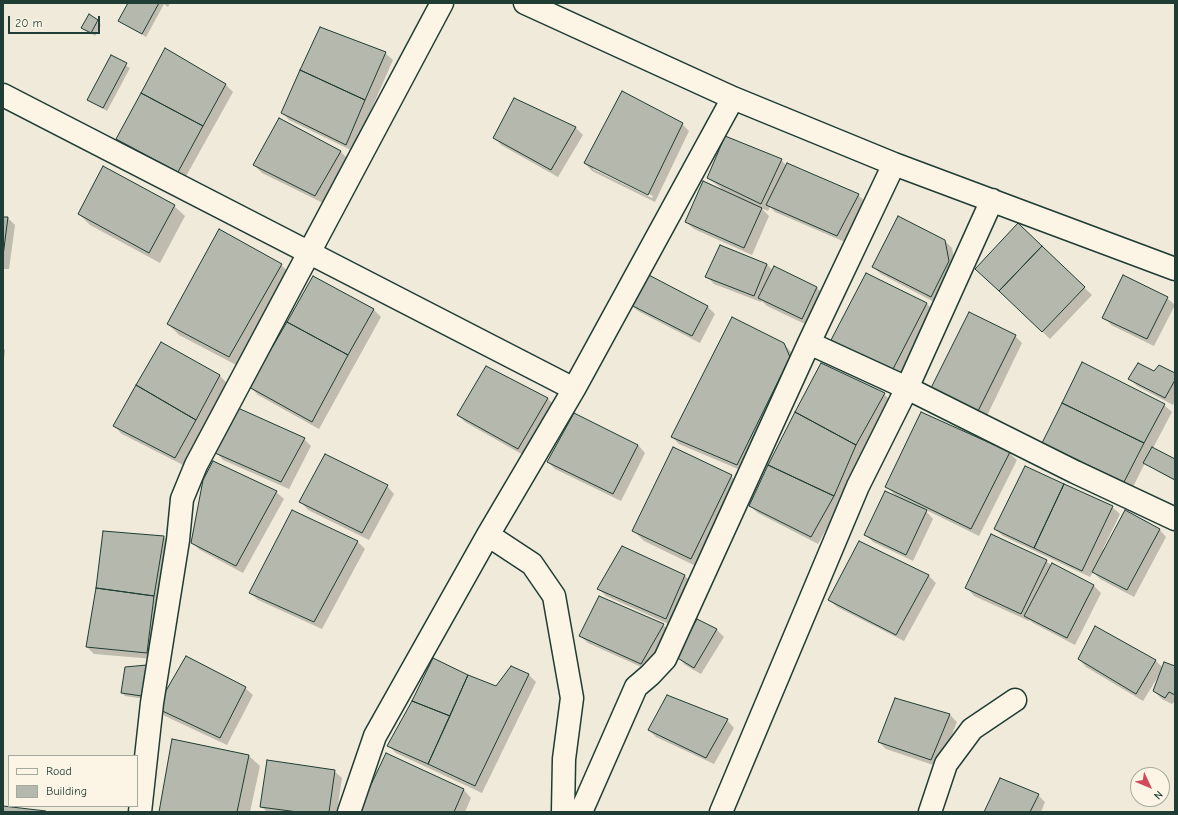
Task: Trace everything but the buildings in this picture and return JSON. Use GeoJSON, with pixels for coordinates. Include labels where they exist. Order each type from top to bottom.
{"type":"FeatureCollection","features":[{"type":"Feature","properties":{"kind":"street"},"geometry":{"type":"LineString","coordinates":[[140,812],[152,704],[178,540],[182,499],[196,465],[442,3]]}},
{"type":"Feature","properties":{"kind":"street"},"geometry":{"type":"LineString","coordinates":[[525,3],[733,98],[894,164],[1175,269]]}},
{"type":"Feature","properties":{"kind":"street"},"geometry":{"type":"LineString","coordinates":[[3,96],[574,389]]}},
{"type":"Feature","properties":{"kind":"street"},"geometry":{"type":"LineString","coordinates":[[349,812],[375,736],[488,535],[574,389],[733,98]]}},
{"type":"Feature","properties":{"kind":"street"},"geometry":{"type":"LineString","coordinates":[[581,812],[636,687],[665,659],[809,343],[894,164]]}},
{"type":"Feature","properties":{"kind":"street"},"geometry":{"type":"LineString","coordinates":[[721,812],[858,486],[907,388],[992,200]]}},
{"type":"Feature","properties":{"kind":"street"},"geometry":{"type":"LineString","coordinates":[[809,343],[907,388],[1075,472],[1175,519]]}},
{"type":"Feature","properties":{"kind":"street"},"geometry":{"type":"LineString","coordinates":[[488,535],[532,564],[554,596],[572,698],[564,759],[562,812]]}},
{"type":"Feature","properties":{"kind":"street"},"geometry":{"type":"LineString","coordinates":[[930,812],[946,764],[972,729],[1015,700]]}}]}
